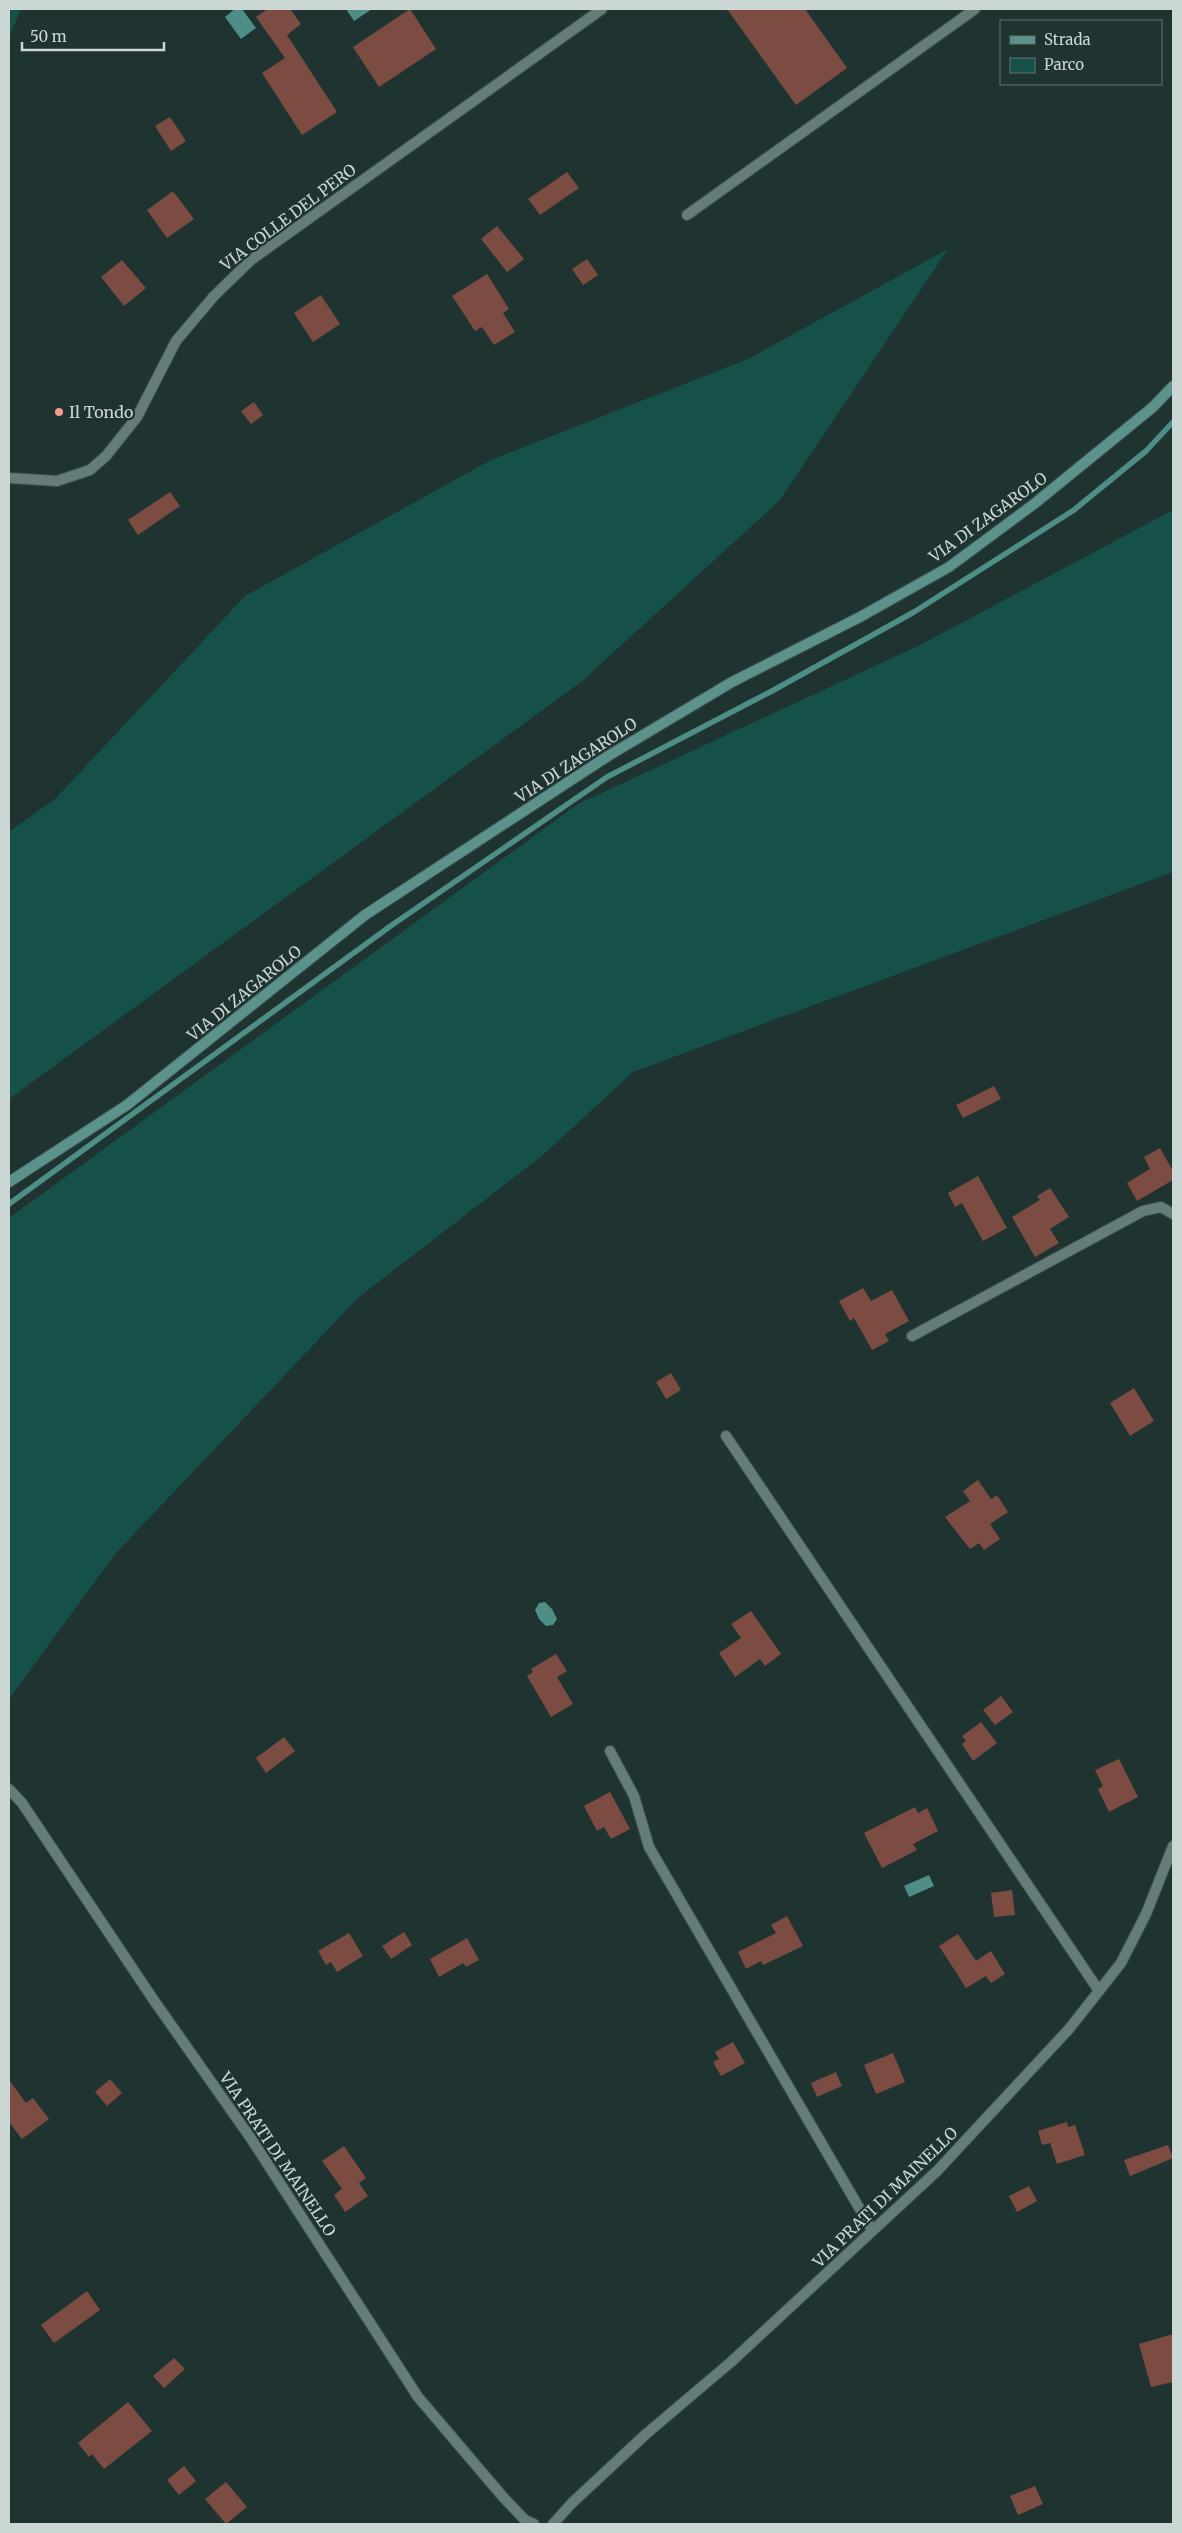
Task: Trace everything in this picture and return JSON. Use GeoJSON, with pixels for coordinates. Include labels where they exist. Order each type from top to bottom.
{"type":"FeatureCollection","features":[{"type":"Feature","properties":{"kind":"main road","name":"VIA DI ZAGAROLO"},"geometry":{"type":"LineString","coordinates":[[9,1182],[127,1105],[365,915],[608,756],[732,682],[860,617],[949,568],[1034,504],[1153,407],[1173,386]]}},
{"type":"Feature","properties":{"kind":"street","name":"VIA COLLE DEL PERO"},"geometry":{"type":"LineString","coordinates":[[9,478],[57,481],[90,470],[106,456],[137,418],[176,341],[232,276],[259,254],[602,9]]}},
{"type":"Feature","properties":{"kind":"street"},"geometry":{"type":"LineString","coordinates":[[687,215],[975,9]]}},
{"type":"Feature","properties":{"kind":"street"},"geometry":{"type":"LineString","coordinates":[[912,1336],[1143,1211],[1161,1207],[1173,1214]]}},
{"type":"Feature","properties":{"kind":"street"},"geometry":{"type":"LineString","coordinates":[[726,1436],[1099,1991]]}},
{"type":"Feature","properties":{"kind":"street"},"geometry":{"type":"LineString","coordinates":[[610,1751],[634,1796],[649,1847],[872,2230]]}},
{"type":"Feature","properties":{"kind":"street","name":"VIA PRATI DI MAINELLO"},"geometry":{"type":"LineString","coordinates":[[9,1789],[22,1803],[148,1991],[252,2140],[418,2397],[503,2498],[524,2520],[534,2524]]}},
{"type":"Feature","properties":{"kind":"street","name":"VIA PRATI DI MAINELLO"},"geometry":{"type":"LineString","coordinates":[[552,2523],[646,2434],[731,2362],[937,2171],[1069,2029],[1126,1955],[1146,1914],[1173,1846]]}},
{"type":"Feature","properties":{"kind":"green space"},"geometry":{"type":"Polygon","coordinates":[[[9,9],[21,9],[9,37],[9,9]]]}},
{"type":"Feature","properties":{"kind":"green space"},"geometry":{"type":"Polygon","coordinates":[[[948,249],[780,500],[581,682],[9,1099],[9,832],[56,798],[245,596],[491,460],[748,359],[948,249]]]}},
{"type":"Feature","properties":{"kind":"green space"},"geometry":{"type":"Polygon","coordinates":[[[1173,510],[1173,872],[633,1072],[543,1155],[359,1297],[115,1554],[9,1699],[9,1218],[578,804],[920,645],[1173,510]]]}},
{"type":"Feature","properties":{"kind":"water"},"geometry":{"type":"Polygon","coordinates":[[[235,9],[242,9],[256,28],[241,39],[225,17],[235,9]]]}},
{"type":"Feature","properties":{"kind":"water"},"geometry":{"type":"Polygon","coordinates":[[[346,9],[372,9],[354,21],[346,9]]]}},
{"type":"Feature","properties":{"kind":"water"},"geometry":{"type":"Polygon","coordinates":[[[545,1602],[552,1609],[557,1619],[553,1625],[546,1626],[539,1619],[535,1610],[539,1603],[545,1602]]]}},
{"type":"Feature","properties":{"kind":"water"},"geometry":{"type":"Polygon","coordinates":[[[929,1875],[934,1886],[909,1897],[904,1886],[929,1875]]]}},
{"type":"Feature","properties":{"kind":"building"},"geometry":{"type":"Polygon","coordinates":[[[268,9],[290,9],[301,24],[287,35],[337,112],[302,135],[262,73],[285,58],[256,17],[268,9]]]}},
{"type":"Feature","properties":{"kind":"building"},"geometry":{"type":"Polygon","coordinates":[[[410,9],[436,49],[379,87],[353,47],[410,9]]]}},
{"type":"Feature","properties":{"kind":"building"},"geometry":{"type":"Polygon","coordinates":[[[727,9],[805,9],[847,68],[796,105],[727,9]]]}},
{"type":"Feature","properties":{"kind":"building"},"geometry":{"type":"Polygon","coordinates":[[[170,117],[186,141],[171,151],[155,126],[170,117]]]}},
{"type":"Feature","properties":{"kind":"building"},"geometry":{"type":"Polygon","coordinates":[[[567,172],[579,188],[540,215],[528,199],[567,172]]]}},
{"type":"Feature","properties":{"kind":"building"},"geometry":{"type":"Polygon","coordinates":[[[173,191],[194,219],[167,238],[147,210],[173,191]]]}},
{"type":"Feature","properties":{"kind":"building"},"geometry":{"type":"Polygon","coordinates":[[[497,226],[524,259],[507,272],[481,239],[497,226]]]}},
{"type":"Feature","properties":{"kind":"building"},"geometry":{"type":"Polygon","coordinates":[[[587,259],[598,275],[583,285],[572,269],[587,259]]]}},
{"type":"Feature","properties":{"kind":"building"},"geometry":{"type":"Polygon","coordinates":[[[122,260],[146,288],[124,306],[101,277],[122,260]]]}},
{"type":"Feature","properties":{"kind":"building"},"geometry":{"type":"Polygon","coordinates":[[[487,274],[509,309],[503,313],[515,332],[494,345],[482,327],[475,331],[452,296],[487,274]]]}},
{"type":"Feature","properties":{"kind":"building"},"geometry":{"type":"Polygon","coordinates":[[[321,295],[340,324],[313,342],[294,313],[321,295]]]}},
{"type":"Feature","properties":{"kind":"building"},"geometry":{"type":"Polygon","coordinates":[[[254,402],[263,415],[251,424],[241,411],[254,402]]]}},
{"type":"Feature","properties":{"kind":"building"},"geometry":{"type":"Polygon","coordinates":[[[170,492],[180,506],[138,535],[128,520],[170,492]]]}},
{"type":"Feature","properties":{"kind":"building"},"geometry":{"type":"Polygon","coordinates":[[[994,1086],[1001,1099],[963,1118],[956,1105],[994,1086]]]}},
{"type":"Feature","properties":{"kind":"building"},"geometry":{"type":"Polygon","coordinates":[[[1160,1148],[1173,1171],[1173,1180],[1137,1201],[1127,1183],[1150,1169],[1144,1157],[1160,1148]]]}},
{"type":"Feature","properties":{"kind":"building"},"geometry":{"type":"Polygon","coordinates":[[[978,1176],[1007,1228],[983,1241],[962,1203],[955,1207],[948,1193],[978,1176]]]}},
{"type":"Feature","properties":{"kind":"building"},"geometry":{"type":"Polygon","coordinates":[[[1050,1188],[1069,1217],[1050,1229],[1059,1243],[1035,1257],[1012,1217],[1040,1200],[1037,1196],[1050,1188]]]}},
{"type":"Feature","properties":{"kind":"building"},"geometry":{"type":"Polygon","coordinates":[[[863,1288],[871,1301],[892,1290],[909,1321],[885,1334],[889,1341],[872,1350],[854,1318],[850,1321],[839,1301],[863,1288]]]}},
{"type":"Feature","properties":{"kind":"building"},"geometry":{"type":"Polygon","coordinates":[[[671,1373],[681,1390],[666,1399],[656,1382],[671,1373]]]}},
{"type":"Feature","properties":{"kind":"building"},"geometry":{"type":"Polygon","coordinates":[[[1134,1388],[1154,1421],[1130,1436],[1110,1403],[1134,1388]]]}},
{"type":"Feature","properties":{"kind":"building"},"geometry":{"type":"Polygon","coordinates":[[[978,1480],[991,1499],[997,1495],[1008,1512],[990,1524],[1000,1539],[984,1550],[979,1543],[970,1549],[945,1517],[970,1501],[963,1491],[978,1480]]]}},
{"type":"Feature","properties":{"kind":"building"},"geometry":{"type":"Polygon","coordinates":[[[751,1611],[781,1654],[765,1666],[760,1659],[735,1677],[719,1653],[741,1638],[731,1624],[751,1611]]]}},
{"type":"Feature","properties":{"kind":"building"},"geometry":{"type":"Polygon","coordinates":[[[556,1654],[567,1671],[557,1677],[573,1704],[551,1717],[527,1676],[533,1672],[531,1669],[556,1654]]]}},
{"type":"Feature","properties":{"kind":"building"},"geometry":{"type":"Polygon","coordinates":[[[1001,1696],[1013,1712],[995,1725],[983,1710],[1001,1696]]]}},
{"type":"Feature","properties":{"kind":"building"},"geometry":{"type":"Polygon","coordinates":[[[981,1722],[997,1743],[973,1761],[962,1744],[966,1741],[962,1736],[981,1722]]]}},
{"type":"Feature","properties":{"kind":"building"},"geometry":{"type":"Polygon","coordinates":[[[284,1737],[295,1751],[266,1773],[256,1758],[284,1737]]]}},
{"type":"Feature","properties":{"kind":"building"},"geometry":{"type":"Polygon","coordinates":[[[1119,1759],[1138,1797],[1109,1812],[1098,1789],[1103,1786],[1095,1770],[1119,1759]]]}},
{"type":"Feature","properties":{"kind":"building"},"geometry":{"type":"Polygon","coordinates":[[[610,1792],[630,1829],[611,1839],[604,1827],[597,1831],[584,1806],[610,1792]]]}},
{"type":"Feature","properties":{"kind":"building"},"geometry":{"type":"Polygon","coordinates":[[[915,1807],[918,1813],[927,1808],[938,1831],[913,1844],[917,1850],[882,1868],[864,1833],[915,1807]]]}},
{"type":"Feature","properties":{"kind":"building"},"geometry":{"type":"Polygon","coordinates":[[[1012,1890],[1015,1915],[994,1917],[991,1893],[1012,1890]]]}},
{"type":"Feature","properties":{"kind":"building"},"geometry":{"type":"Polygon","coordinates":[[[787,1916],[803,1946],[763,1965],[761,1961],[746,1969],[738,1952],[776,1933],[771,1925],[787,1916]]]}},
{"type":"Feature","properties":{"kind":"building"},"geometry":{"type":"Polygon","coordinates":[[[404,1932],[412,1945],[391,1959],[382,1946],[404,1932]]]}},
{"type":"Feature","properties":{"kind":"building"},"geometry":{"type":"Polygon","coordinates":[[[349,1933],[363,1956],[337,1972],[331,1962],[326,1965],[318,1951],[349,1933]]]}},
{"type":"Feature","properties":{"kind":"building"},"geometry":{"type":"Polygon","coordinates":[[[958,1934],[976,1961],[991,1951],[1005,1974],[991,1983],[986,1976],[966,1988],[939,1946],[958,1934]]]}},
{"type":"Feature","properties":{"kind":"building"},"geometry":{"type":"Polygon","coordinates":[[[467,1938],[479,1960],[466,1967],[463,1963],[439,1977],[430,1959],[467,1938]]]}},
{"type":"Feature","properties":{"kind":"building"},"geometry":{"type":"Polygon","coordinates":[[[733,2042],[745,2063],[721,2076],[713,2062],[719,2059],[715,2052],[733,2042]]]}},
{"type":"Feature","properties":{"kind":"building"},"geometry":{"type":"Polygon","coordinates":[[[893,2053],[905,2082],[876,2094],[864,2065],[893,2053]]]}},
{"type":"Feature","properties":{"kind":"building"},"geometry":{"type":"Polygon","coordinates":[[[836,2072],[842,2086],[817,2097],[811,2083],[836,2072]]]}},
{"type":"Feature","properties":{"kind":"building"},"geometry":{"type":"Polygon","coordinates":[[[110,2079],[122,2093],[107,2106],[95,2092],[110,2079]]]}},
{"type":"Feature","properties":{"kind":"building"},"geometry":{"type":"Polygon","coordinates":[[[9,2080],[26,2103],[33,2098],[49,2119],[22,2139],[9,2122],[9,2080]]]}},
{"type":"Feature","properties":{"kind":"building"},"geometry":{"type":"Polygon","coordinates":[[[1067,2122],[1068,2127],[1075,2125],[1085,2155],[1057,2164],[1050,2143],[1042,2145],[1038,2131],[1067,2122]]]}},
{"type":"Feature","properties":{"kind":"building"},"geometry":{"type":"Polygon","coordinates":[[[1168,2145],[1173,2158],[1130,2176],[1124,2160],[1168,2145]]]}},
{"type":"Feature","properties":{"kind":"building"},"geometry":{"type":"Polygon","coordinates":[[[344,2146],[366,2178],[359,2183],[368,2196],[345,2212],[334,2195],[342,2189],[322,2161],[344,2146]]]}},
{"type":"Feature","properties":{"kind":"building"},"geometry":{"type":"Polygon","coordinates":[[[1029,2186],[1037,2201],[1017,2212],[1009,2196],[1029,2186]]]}},
{"type":"Feature","properties":{"kind":"building"},"geometry":{"type":"Polygon","coordinates":[[[87,2291],[100,2310],[54,2343],[41,2325],[87,2291]]]}},
{"type":"Feature","properties":{"kind":"building"},"geometry":{"type":"Polygon","coordinates":[[[1173,2334],[1173,2382],[1151,2387],[1139,2344],[1173,2334]]]}},
{"type":"Feature","properties":{"kind":"building"},"geometry":{"type":"Polygon","coordinates":[[[174,2358],[185,2369],[164,2388],[153,2376],[174,2358]]]}},
{"type":"Feature","properties":{"kind":"building"},"geometry":{"type":"Polygon","coordinates":[[[128,2402],[152,2431],[104,2469],[92,2454],[89,2457],[78,2443],[128,2402]]]}},
{"type":"Feature","properties":{"kind":"building"},"geometry":{"type":"Polygon","coordinates":[[[184,2466],[196,2481],[179,2495],[167,2480],[184,2466]]]}},
{"type":"Feature","properties":{"kind":"building"},"geometry":{"type":"Polygon","coordinates":[[[226,2482],[247,2507],[226,2524],[205,2499],[226,2482]]]}},
{"type":"Feature","properties":{"kind":"building"},"geometry":{"type":"Polygon","coordinates":[[[1035,2486],[1043,2504],[1018,2515],[1010,2496],[1035,2486]]]}},
{"type":"Feature","properties":{"kind":"waterway"},"geometry":{"type":"LineString","coordinates":[[9,1204],[392,925],[607,777],[772,691],[914,612],[1074,510],[1146,451],[1173,422]]}},
{"type":"Feature","properties":{"kind":"place","name":"Il Tondo"},"geometry":{"type":"Point","coordinates":[59,412]}}]}
